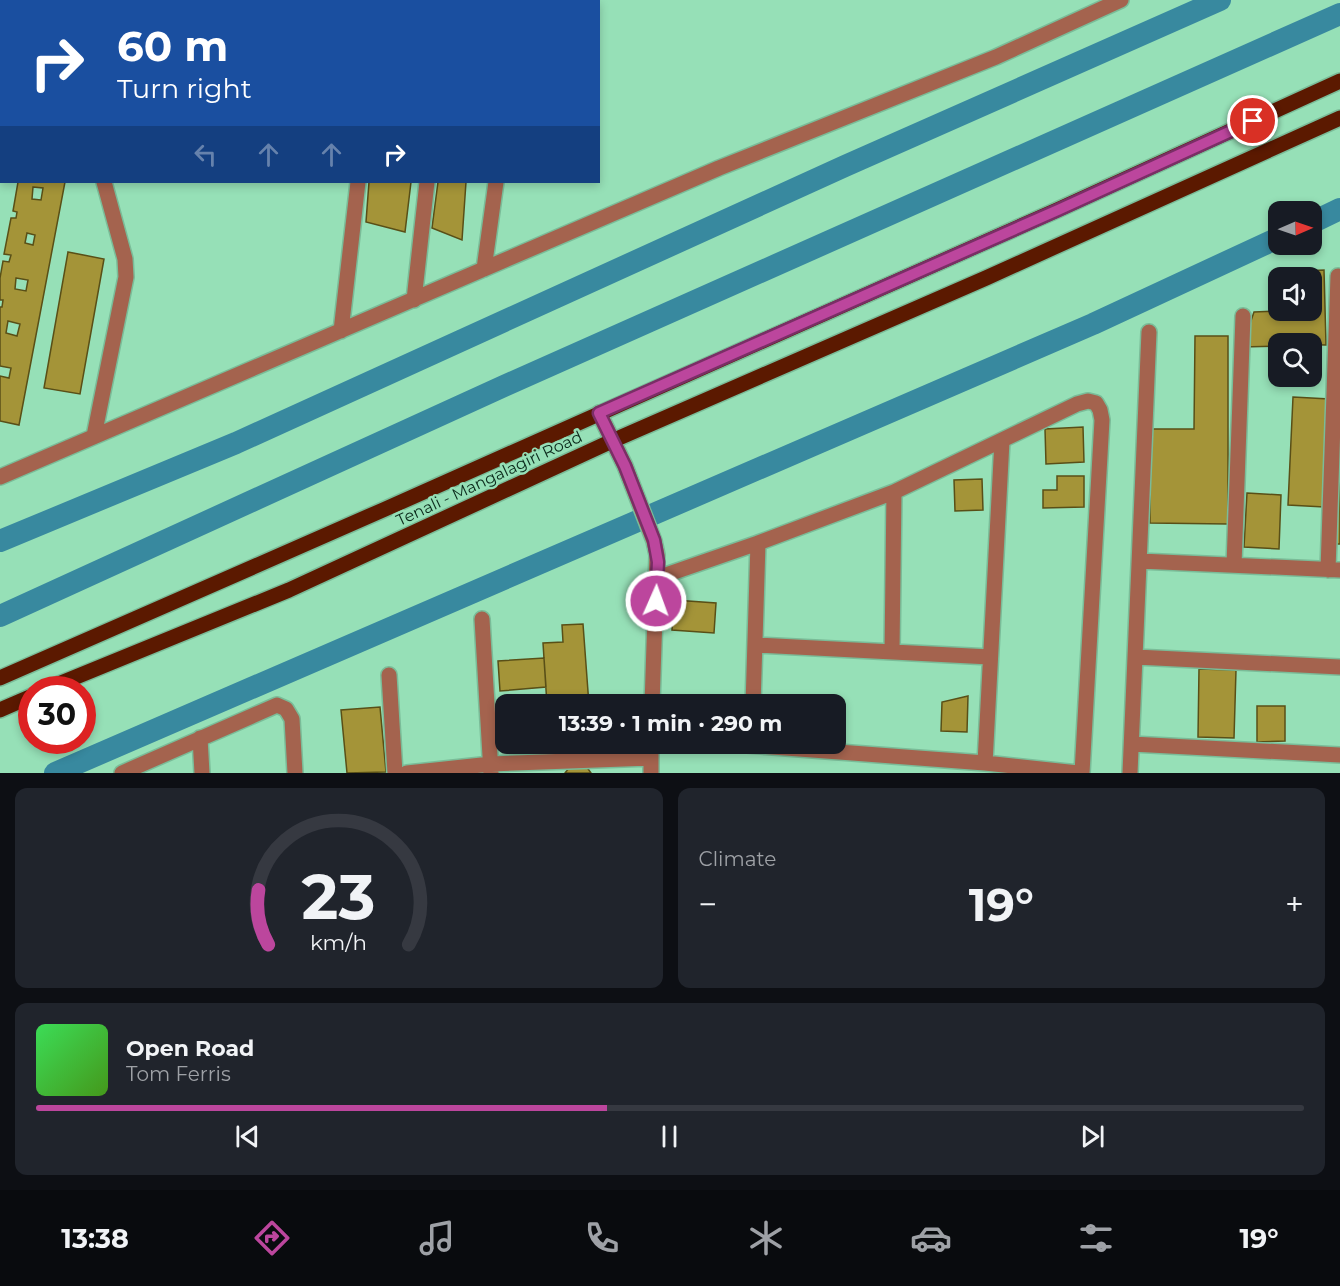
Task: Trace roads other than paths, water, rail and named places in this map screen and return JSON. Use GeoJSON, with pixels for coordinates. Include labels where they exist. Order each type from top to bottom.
{"type":"FeatureCollection","features":[{"type":"Feature","properties":{"kind":"main road"},"geometry":{"type":"LineString","coordinates":[[0,678],[1058,210],[1340,81]]}},
{"type":"Feature","properties":{"kind":"main road","name":"Tenali - Mangalagiri Road"},"geometry":{"type":"LineString","coordinates":[[78,676],[289,590],[612,441],[986,278],[1340,118]]}},
{"type":"Feature","properties":{"kind":"main road"},"geometry":{"type":"LineString","coordinates":[[0,710],[18,702]]}},
{"type":"Feature","properties":{"kind":"street"},"geometry":{"type":"LineString","coordinates":[[0,477],[719,168],[996,57],[1121,0]]}},
{"type":"Feature","properties":{"kind":"street"},"geometry":{"type":"LineString","coordinates":[[94,436],[126,277],[125,259],[104,183]]}},
{"type":"Feature","properties":{"kind":"street"},"geometry":{"type":"LineString","coordinates":[[341,331],[358,183]]}},
{"type":"Feature","properties":{"kind":"street"},"geometry":{"type":"LineString","coordinates":[[414,300],[427,183]]}},
{"type":"Feature","properties":{"kind":"street"},"geometry":{"type":"LineString","coordinates":[[484,270],[496,183]]}},
{"type":"Feature","properties":{"kind":"street"},"geometry":{"type":"LineString","coordinates":[[1140,561],[1334,570],[1338,276]]}},
{"type":"Feature","properties":{"kind":"street"},"geometry":{"type":"LineString","coordinates":[[1234,565],[1243,316]]}},
{"type":"Feature","properties":{"kind":"street"},"geometry":{"type":"LineString","coordinates":[[1130,773],[1149,332]]}},
{"type":"Feature","properties":{"kind":"street"},"geometry":{"type":"LineString","coordinates":[[657,578],[894,492],[1077,405],[1088,401],[1096,403],[1102,420],[1080,773],[985,763],[932,766],[829,754]]}},
{"type":"Feature","properties":{"kind":"street"},"geometry":{"type":"LineString","coordinates":[[599,413],[625,466],[654,540],[657,555],[652,694]]}},
{"type":"Feature","properties":{"kind":"street"},"geometry":{"type":"LineString","coordinates":[[985,763],[1002,441]]}},
{"type":"Feature","properties":{"kind":"street"},"geometry":{"type":"LineString","coordinates":[[892,652],[894,492]]}},
{"type":"Feature","properties":{"kind":"street"},"geometry":{"type":"LineString","coordinates":[[753,694],[758,543]]}},
{"type":"Feature","properties":{"kind":"street"},"geometry":{"type":"LineString","coordinates":[[482,619],[491,769]]}},
{"type":"Feature","properties":{"kind":"street"},"geometry":{"type":"LineString","coordinates":[[755,645],[990,657]]}},
{"type":"Feature","properties":{"kind":"street"},"geometry":{"type":"LineString","coordinates":[[1136,657],[1340,667]]}},
{"type":"Feature","properties":{"kind":"street"},"geometry":{"type":"LineString","coordinates":[[389,675],[395,773]]}},
{"type":"Feature","properties":{"kind":"street"},"geometry":{"type":"LineString","coordinates":[[122,773],[277,705],[286,709],[292,719],[296,773]]}},
{"type":"Feature","properties":{"kind":"street"},"geometry":{"type":"LineString","coordinates":[[200,738],[202,773]]}},
{"type":"Feature","properties":{"kind":"street"},"geometry":{"type":"LineString","coordinates":[[1132,744],[1340,755]]}},
{"type":"Feature","properties":{"kind":"street"},"geometry":{"type":"LineString","coordinates":[[407,773],[651,758]]}},
{"type":"Feature","properties":{"kind":"waterway"},"geometry":{"type":"LineString","coordinates":[[0,541],[236,443],[845,166],[1220,0]]}},
{"type":"Feature","properties":{"kind":"waterway"},"geometry":{"type":"LineString","coordinates":[[0,616],[504,386],[1340,14]]}},
{"type":"Feature","properties":{"kind":"waterway"},"geometry":{"type":"LineString","coordinates":[[1322,218],[1340,209]]}},
{"type":"Feature","properties":{"kind":"waterway"},"geometry":{"type":"LineString","coordinates":[[55,773],[1093,324],[1268,243]]}}]}
